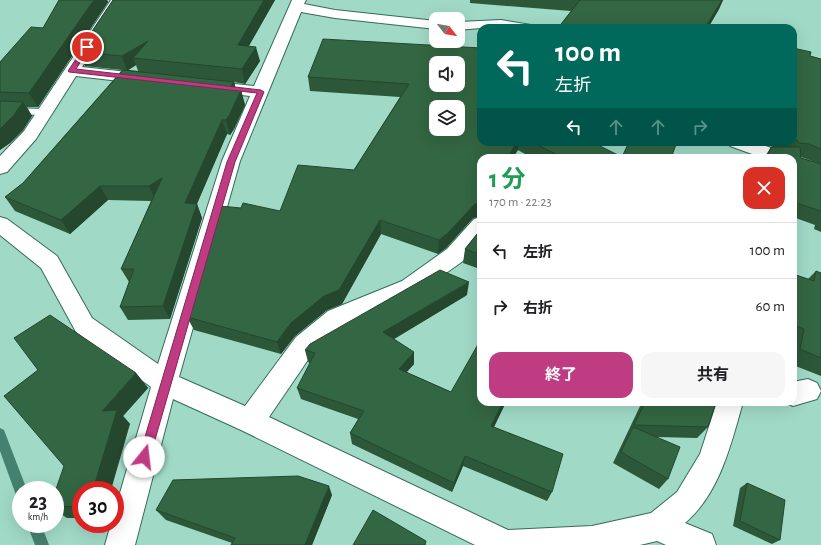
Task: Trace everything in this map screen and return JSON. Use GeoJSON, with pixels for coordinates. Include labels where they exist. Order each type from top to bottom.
{"type":"FeatureCollection","features":[{"type":"Feature","properties":{"kind":"street"},"geometry":{"type":"LineString","coordinates":[[0,168],[30,135],[118,0]]}},
{"type":"Feature","properties":{"kind":"street"},"geometry":{"type":"LineString","coordinates":[[120,545],[165,383],[231,162],[297,3],[335,14],[429,24]]}},
{"type":"Feature","properties":{"kind":"street"},"geometry":{"type":"LineString","coordinates":[[465,26],[477,25]]}},
{"type":"Feature","properties":{"kind":"street"},"geometry":{"type":"LineString","coordinates":[[72,71],[158,80]]}},
{"type":"Feature","properties":{"kind":"street"},"geometry":{"type":"LineString","coordinates":[[190,84],[261,92]]}},
{"type":"Feature","properties":{"kind":"street"},"geometry":{"type":"LineString","coordinates":[[580,154],[588,146]]}},
{"type":"Feature","properties":{"kind":"street"},"geometry":{"type":"LineString","coordinates":[[748,146],[770,154]]}},
{"type":"Feature","properties":{"kind":"street"},"geometry":{"type":"LineString","coordinates":[[0,224],[49,262],[84,325],[165,383],[250,421],[507,545],[592,541],[658,526],[687,502],[712,460],[734,406]]}},
{"type":"Feature","properties":{"kind":"street"},"geometry":{"type":"LineString","coordinates":[[250,421],[306,344],[331,322],[336,318],[410,287],[455,255],[477,229]]}},
{"type":"Feature","properties":{"kind":"street"},"geometry":{"type":"LineString","coordinates":[[658,526],[701,545]]}},
{"type":"Feature","properties":{"kind":"lane"},"geometry":{"type":"LineString","coordinates":[[0,116],[10,111],[45,112]]}},
{"type":"Feature","properties":{"kind":"building"},"geometry":{"type":"Polygon","coordinates":[[[59,0],[94,0],[29,93],[0,92],[0,62],[31,27],[43,28],[59,0]]]}},
{"type":"Feature","properties":{"kind":"building"},"geometry":{"type":"Polygon","coordinates":[[[113,0],[264,0],[238,45],[256,47],[242,69],[133,58],[148,41],[122,56],[78,52],[113,0]]]}},
{"type":"Feature","properties":{"kind":"building"},"geometry":{"type":"Polygon","coordinates":[[[580,0],[722,0],[707,24],[561,24],[580,0]]]}},
{"type":"Feature","properties":{"kind":"building"},"geometry":{"type":"Polygon","coordinates":[[[323,39],[429,45],[429,48],[477,48],[477,146],[514,146],[510,154],[477,154],[477,203],[447,234],[439,240],[380,220],[339,290],[324,296],[291,323],[277,342],[187,317],[194,306],[190,306],[220,206],[241,208],[243,203],[280,211],[298,165],[354,170],[409,84],[308,77],[323,39]]]}},
{"type":"Feature","properties":{"kind":"building"},"geometry":{"type":"Polygon","coordinates":[[[797,49],[811,52],[810,56],[821,59],[821,149],[809,144],[799,143],[797,140],[797,49]]]}},
{"type":"Feature","properties":{"kind":"building"},"geometry":{"type":"Polygon","coordinates":[[[123,70],[234,82],[229,89],[241,90],[230,114],[226,120],[222,120],[185,203],[197,204],[163,306],[120,307],[134,269],[121,269],[162,178],[149,186],[100,186],[61,220],[5,197],[23,183],[123,70]]]}},
{"type":"Feature","properties":{"kind":"building"},"geometry":{"type":"Polygon","coordinates":[[[0,102],[23,102],[14,115],[0,129],[0,102]]]}},
{"type":"Feature","properties":{"kind":"building"},"geometry":{"type":"Polygon","coordinates":[[[540,146],[600,146],[616,154],[555,154],[540,146]]]}},
{"type":"Feature","properties":{"kind":"building"},"geometry":{"type":"Polygon","coordinates":[[[627,146],[676,146],[672,154],[623,154],[627,146]]]}},
{"type":"Feature","properties":{"kind":"building"},"geometry":{"type":"Polygon","coordinates":[[[771,147],[800,147],[801,158],[821,164],[821,211],[797,203],[797,154],[768,154],[771,147]]]}},
{"type":"Feature","properties":{"kind":"building"},"geometry":{"type":"Polygon","coordinates":[[[477,234],[477,253],[465,249],[477,234]]]}},
{"type":"Feature","properties":{"kind":"building"},"geometry":{"type":"Polygon","coordinates":[[[440,270],[469,282],[383,332],[414,352],[399,369],[451,392],[477,346],[477,406],[501,406],[491,426],[563,454],[552,492],[465,456],[454,483],[350,433],[364,411],[297,388],[315,353],[305,350],[310,344],[440,270]]]}},
{"type":"Feature","properties":{"kind":"building"},"geometry":{"type":"Polygon","coordinates":[[[816,271],[821,273],[821,358],[800,349],[804,329],[797,326],[797,275],[814,281],[816,271]]]}},
{"type":"Feature","properties":{"kind":"building"},"geometry":{"type":"Polygon","coordinates":[[[50,315],[136,373],[102,411],[117,410],[96,481],[72,481],[72,506],[64,507],[64,481],[59,481],[64,466],[4,396],[38,370],[14,338],[50,315]]]}},
{"type":"Feature","properties":{"kind":"building"},"geometry":{"type":"Polygon","coordinates":[[[643,406],[715,406],[708,427],[634,425],[643,406]]]}},
{"type":"Feature","properties":{"kind":"building"},"geometry":{"type":"Polygon","coordinates":[[[633,427],[680,447],[668,479],[621,452],[633,427]]]}},
{"type":"Feature","properties":{"kind":"building"},"geometry":{"type":"Polygon","coordinates":[[[298,476],[329,486],[305,545],[231,545],[235,538],[156,510],[173,480],[298,476]]]}},
{"type":"Feature","properties":{"kind":"building"},"geometry":{"type":"Polygon","coordinates":[[[747,483],[785,500],[780,540],[740,521],[747,483]]]}},
{"type":"Feature","properties":{"kind":"building"},"geometry":{"type":"Polygon","coordinates":[[[373,510],[426,541],[425,545],[353,545],[373,510]]]}},
{"type":"Feature","properties":{"kind":"waterway"},"geometry":{"type":"LineString","coordinates":[[0,434],[18,481]]}},
{"type":"Feature","properties":{"kind":"waterway"},"geometry":{"type":"LineString","coordinates":[[37,533],[42,545]]}},
{"type":"Feature","properties":{"kind":"route"},"geometry":{"type":"LineString","coordinates":[[87,47],[72,71],[261,92],[231,162],[144,457]]}}]}
